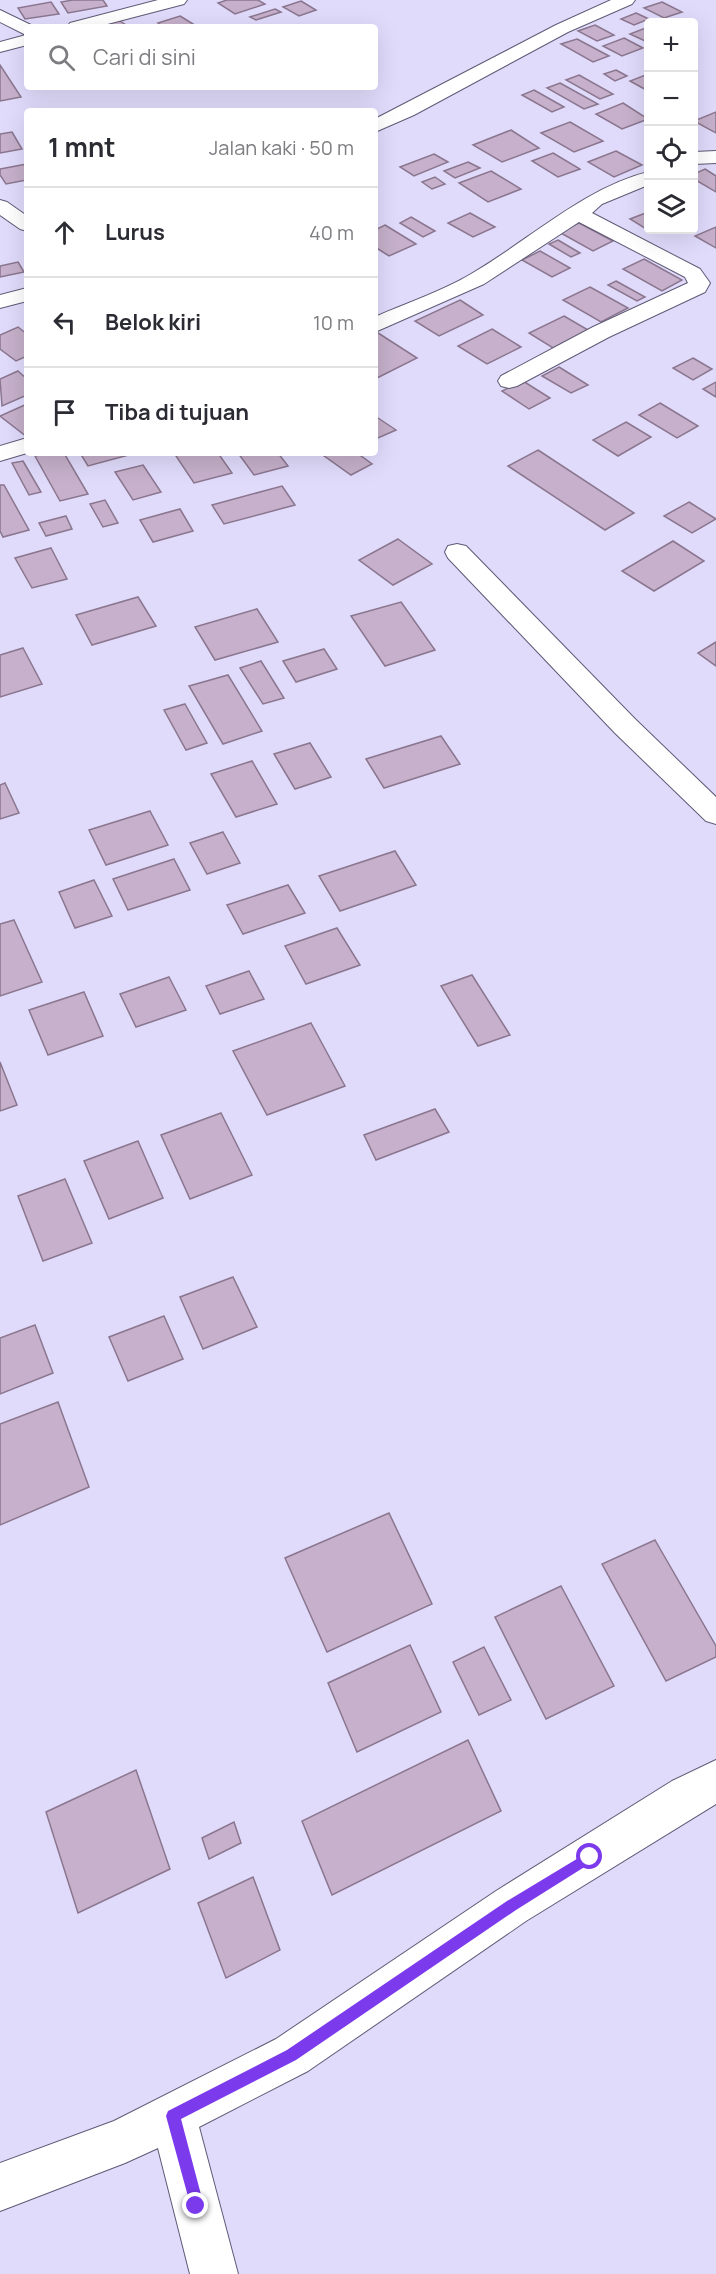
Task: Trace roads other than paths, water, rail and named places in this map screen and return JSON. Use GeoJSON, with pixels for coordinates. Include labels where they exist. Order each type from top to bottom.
{"type":"FeatureCollection","features":[{"type":"Feature","properties":{"kind":"street"},"geometry":{"type":"LineString","coordinates":[[87,24],[178,0]]}},
{"type":"Feature","properties":{"kind":"street"},"geometry":{"type":"LineString","coordinates":[[378,125],[445,93],[566,25],[626,0]]}},
{"type":"Feature","properties":{"kind":"street"},"geometry":{"type":"LineString","coordinates":[[0,15],[24,28]]}},
{"type":"Feature","properties":{"kind":"street"},"geometry":{"type":"LineString","coordinates":[[0,47],[24,41]]}},
{"type":"Feature","properties":{"kind":"street"},"geometry":{"type":"LineString","coordinates":[[698,158],[716,157]]}},
{"type":"Feature","properties":{"kind":"street"},"geometry":{"type":"LineString","coordinates":[[378,324],[477,280],[578,214],[595,200],[644,180]]}},
{"type":"Feature","properties":{"kind":"street"},"geometry":{"type":"LineString","coordinates":[[0,206],[24,223]]}},
{"type":"Feature","properties":{"kind":"street"},"geometry":{"type":"LineString","coordinates":[[509,381],[601,332],[697,287],[699,283],[693,273],[578,214]]}},
{"type":"Feature","properties":{"kind":"street"},"geometry":{"type":"LineString","coordinates":[[0,302],[24,295]]}},
{"type":"Feature","properties":{"kind":"street"},"geometry":{"type":"LineString","coordinates":[[0,454],[24,446]]}},
{"type":"Feature","properties":{"kind":"street"},"geometry":{"type":"LineString","coordinates":[[457,552],[624,726],[716,814]]}},
{"type":"Feature","properties":{"kind":"street"},"geometry":{"type":"LineString","coordinates":[[0,2187],[125,2140],[292,2055],[511,1906],[687,1796],[716,1781]]}},
{"type":"Feature","properties":{"kind":"street"},"geometry":{"type":"LineString","coordinates":[[173,2116],[214,2274]]}}]}
